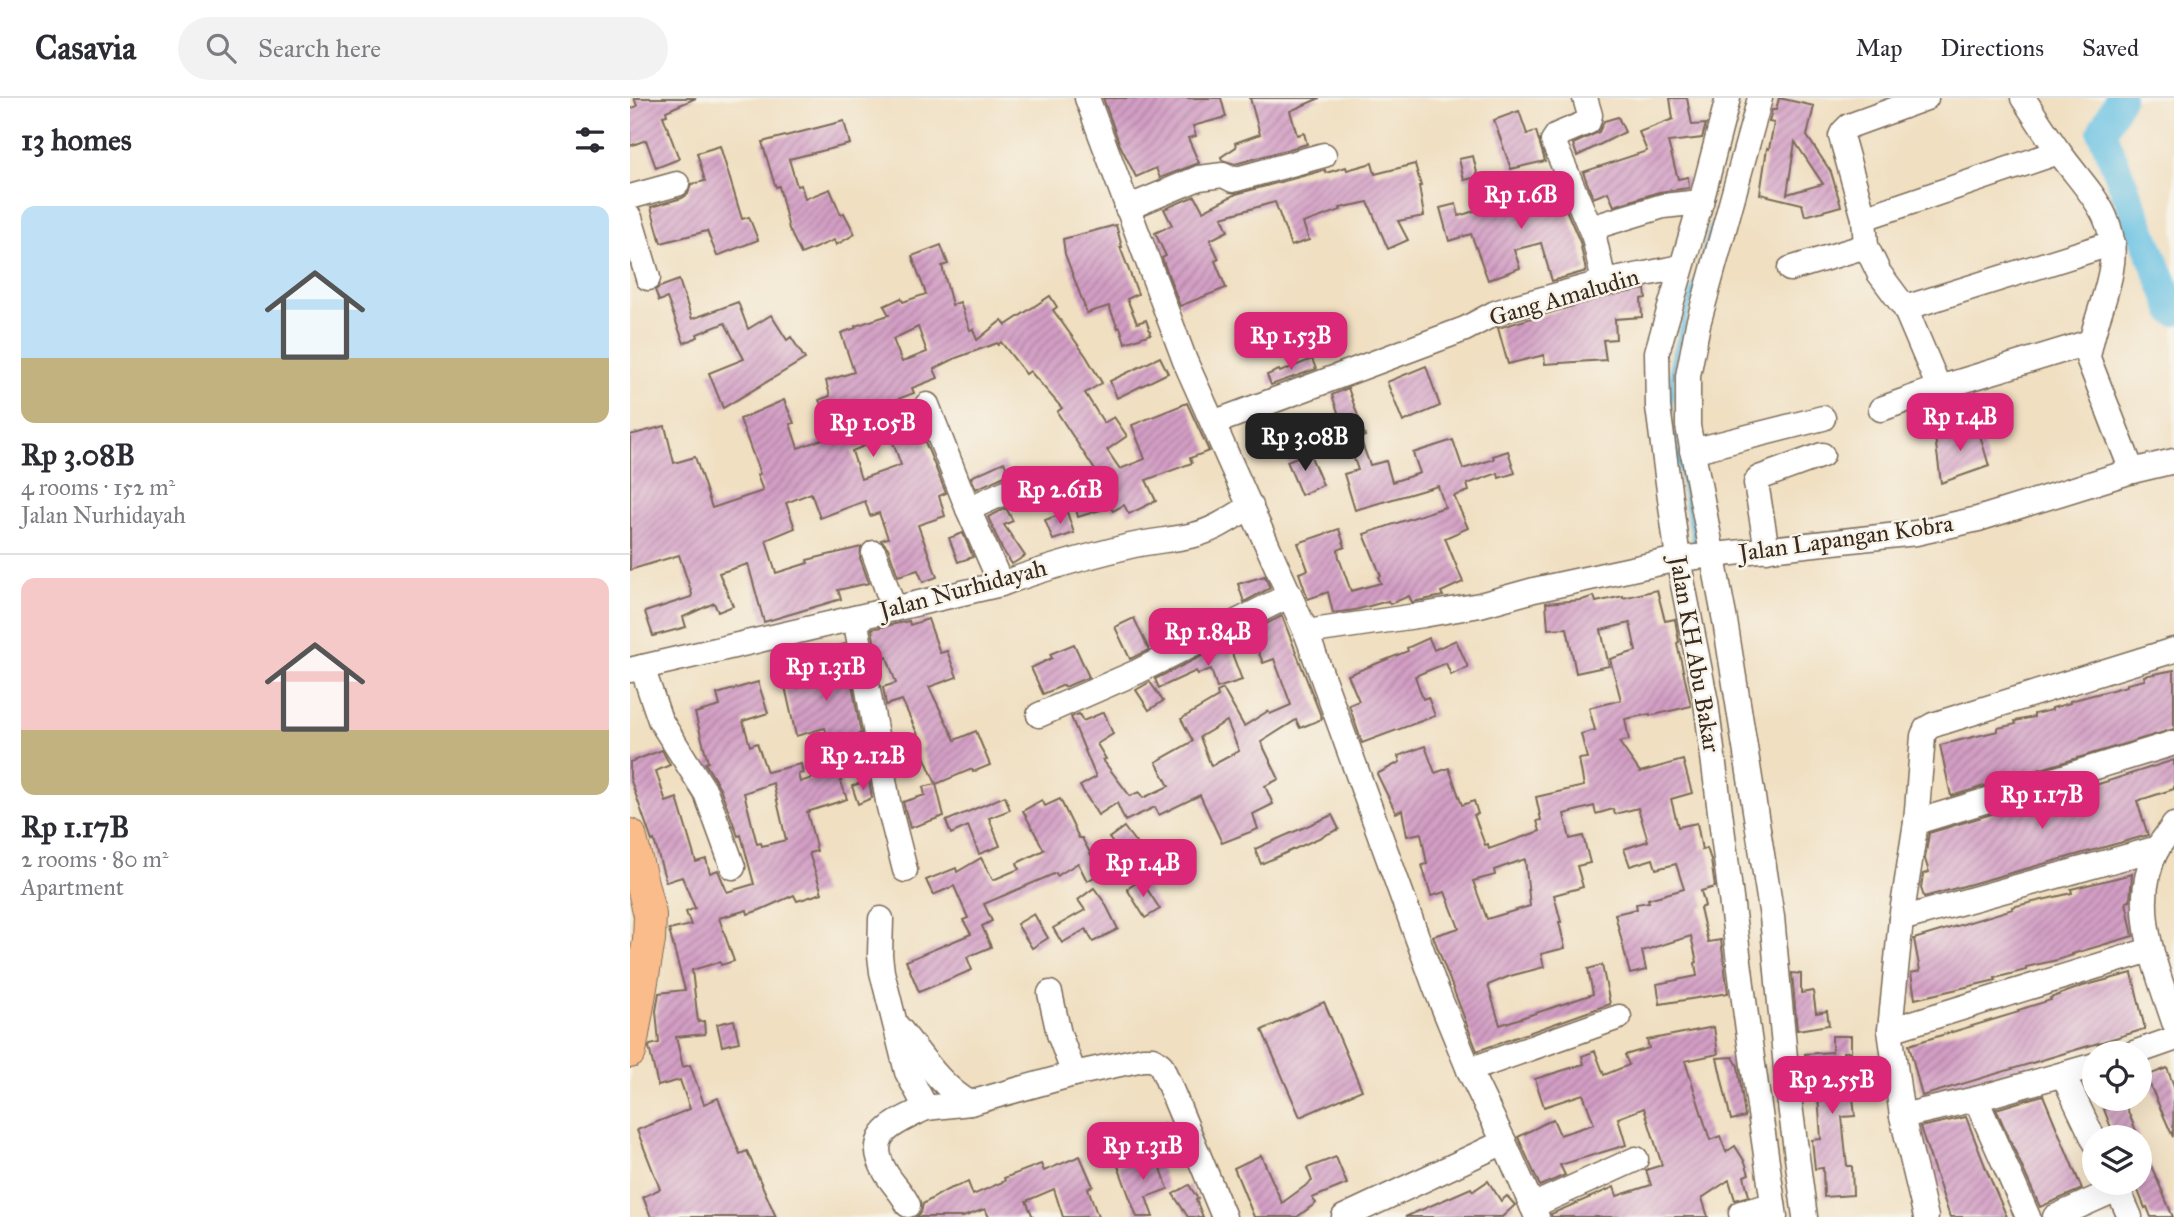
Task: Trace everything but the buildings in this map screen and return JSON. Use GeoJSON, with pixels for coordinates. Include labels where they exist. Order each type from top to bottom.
{"type":"FeatureCollection","features":[{"type":"Feature","properties":{"kind":"main road"},"geometry":{"type":"LineString","coordinates":[[630,835],[650,915],[649,940],[630,1052]]}},
{"type":"Feature","properties":{"kind":"street"},"geometry":{"type":"LineString","coordinates":[[1087,98],[1185,361],[1306,632],[1436,989],[1469,1070],[1534,1212],[1636,1159]]}},
{"type":"Feature","properties":{"kind":"street"},"geometry":{"type":"LineString","coordinates":[[1585,98],[1590,115],[1587,122],[1557,135],[1553,141],[1594,237],[1604,282]]}},
{"type":"Feature","properties":{"kind":"street","name":"Jalan KH Abu Bakar"},"geometry":{"type":"LineString","coordinates":[[1728,98],[1657,352],[1658,407],[1678,559],[1706,702],[1774,1211]]}},
{"type":"Feature","properties":{"kind":"street"},"geometry":{"type":"LineString","coordinates":[[1760,98],[1698,324],[1688,376],[1688,426],[1728,635],[1770,904],[1788,1090],[1805,1217]]}},
{"type":"Feature","properties":{"kind":"street"},"geometry":{"type":"LineString","coordinates":[[1926,98],[1849,126],[1841,136],[1864,218],[1866,246],[1879,273],[1905,309],[1939,388]]}},
{"type":"Feature","properties":{"kind":"street"},"geometry":{"type":"LineString","coordinates":[[2023,98],[2059,152],[2099,203],[2108,222],[2113,243],[2111,271],[2090,342],[2088,358],[2132,471]]}},
{"type":"Feature","properties":{"kind":"street"},"geometry":{"type":"LineString","coordinates":[[1864,218],[2059,152]]}},
{"type":"Feature","properties":{"kind":"street"},"geometry":{"type":"LineString","coordinates":[[1127,208],[1199,178],[1223,175],[1233,180],[1324,155]]}},
{"type":"Feature","properties":{"kind":"street"},"geometry":{"type":"LineString","coordinates":[[630,197],[677,184]]}},
{"type":"Feature","properties":{"kind":"street"},"geometry":{"type":"LineString","coordinates":[[1594,237],[1598,226],[1604,224],[1663,206],[1701,202]]}},
{"type":"Feature","properties":{"kind":"street"},"geometry":{"type":"LineString","coordinates":[[630,218],[648,278]]}},
{"type":"Feature","properties":{"kind":"street"},"geometry":{"type":"LineString","coordinates":[[1905,309],[2113,243]]}},
{"type":"Feature","properties":{"kind":"street"},"geometry":{"type":"LineString","coordinates":[[1790,269],[1866,246]]}},
{"type":"Feature","properties":{"kind":"street","name":"Gang Amaludin"},"geometry":{"type":"LineString","coordinates":[[1213,424],[1465,328],[1500,311],[1604,282],[1681,267]]}},
{"type":"Feature","properties":{"kind":"street"},"geometry":{"type":"LineString","coordinates":[[1881,409],[1939,388],[2090,342]]}},
{"type":"Feature","properties":{"kind":"street"},"geometry":{"type":"LineString","coordinates":[[927,405],[1001,584]]}},
{"type":"Feature","properties":{"kind":"street"},"geometry":{"type":"LineString","coordinates":[[1692,450],[1824,418]]}},
{"type":"Feature","properties":{"kind":"street"},"geometry":{"type":"LineString","coordinates":[[1767,550],[1756,483],[1766,474],[1822,455]]}},
{"type":"Feature","properties":{"kind":"street","name":"Jalan Lapangan Kobra"},"geometry":{"type":"LineString","coordinates":[[1306,632],[1480,605],[1534,590],[1678,559],[1916,533],[1978,519],[2132,471],[2174,461]]}},
{"type":"Feature","properties":{"kind":"street"},"geometry":{"type":"LineString","coordinates":[[968,509],[1026,484]]}},
{"type":"Feature","properties":{"kind":"street","name":"Jalan Nurhidayah"},"geometry":{"type":"LineString","coordinates":[[636,669],[1001,584],[1054,565],[1139,544],[1195,535],[1221,525],[1251,506]]}},
{"type":"Feature","properties":{"kind":"street"},"geometry":{"type":"LineString","coordinates":[[874,553],[894,609]]}},
{"type":"Feature","properties":{"kind":"street"},"geometry":{"type":"LineString","coordinates":[[1039,715],[1137,672],[1290,595]]}},
{"type":"Feature","properties":{"kind":"street"},"geometry":{"type":"LineString","coordinates":[[855,618],[889,807],[905,870]]}},
{"type":"Feature","properties":{"kind":"street"},"geometry":{"type":"LineString","coordinates":[[1926,1217],[1902,1116],[1891,1030],[1901,919],[1916,822],[1923,736],[1926,729],[2174,650]]}},
{"type":"Feature","properties":{"kind":"street"},"geometry":{"type":"LineString","coordinates":[[636,669],[660,720],[706,793],[733,867]]}},
{"type":"Feature","properties":{"kind":"street"},"geometry":{"type":"LineString","coordinates":[[1916,822],[2174,743]]}},
{"type":"Feature","properties":{"kind":"street"},"geometry":{"type":"LineString","coordinates":[[2174,825],[2158,848],[2147,878],[2146,898],[2150,950],[2174,1022]]}},
{"type":"Feature","properties":{"kind":"street"},"geometry":{"type":"LineString","coordinates":[[1901,919],[2158,848]]}},
{"type":"Feature","properties":{"kind":"street"},"geometry":{"type":"LineString","coordinates":[[880,919],[881,972],[907,1072],[926,1108]]}},
{"type":"Feature","properties":{"kind":"street"},"geometry":{"type":"LineString","coordinates":[[1891,1030],[2150,950]]}},
{"type":"Feature","properties":{"kind":"street"},"geometry":{"type":"LineString","coordinates":[[1050,993],[1059,1034],[1073,1074]]}},
{"type":"Feature","properties":{"kind":"street"},"geometry":{"type":"LineString","coordinates":[[1746,1016],[1781,1013]]}},
{"type":"Feature","properties":{"kind":"street"},"geometry":{"type":"LineString","coordinates":[[1469,1070],[1619,1017]]}},
{"type":"Feature","properties":{"kind":"street"},"geometry":{"type":"LineString","coordinates":[[894,1020],[939,1078],[954,1094],[970,1103]]}},
{"type":"Feature","properties":{"kind":"street"},"geometry":{"type":"LineString","coordinates":[[2152,1047],[2174,1040]]}},
{"type":"Feature","properties":{"kind":"street"},"geometry":{"type":"LineString","coordinates":[[908,1205],[885,1172],[876,1150],[882,1133],[895,1123],[926,1108],[970,1103],[1073,1074],[1153,1059],[1161,1065],[1224,1217]]}},
{"type":"Feature","properties":{"kind":"street"},"geometry":{"type":"LineString","coordinates":[[1902,1116],[1976,1099],[2082,1069]]}},
{"type":"Feature","properties":{"kind":"street"},"geometry":{"type":"LineString","coordinates":[[2063,1075],[2087,1125]]}},
{"type":"Feature","properties":{"kind":"street"},"geometry":{"type":"LineString","coordinates":[[1758,1091],[1788,1090]]}},
{"type":"Feature","properties":{"kind":"street"},"geometry":{"type":"LineString","coordinates":[[1976,1099],[2028,1217]]}},
{"type":"Feature","properties":{"kind":"street"},"geometry":{"type":"LineString","coordinates":[[1345,1217],[1504,1142]]}},
{"type":"Feature","properties":{"kind":"street"},"geometry":{"type":"LineString","coordinates":[[2056,1217],[2099,1195]]}},
{"type":"Feature","properties":{"kind":"street"},"geometry":{"type":"LineString","coordinates":[[2120,1195],[2130,1217]]}},
{"type":"Feature","properties":{"kind":"street"},"geometry":{"type":"LineString","coordinates":[[1741,1213],[1774,1211]]}},
{"type":"Feature","properties":{"kind":"waterway"},"geometry":{"type":"LineString","coordinates":[[2120,98],[2102,132],[2174,311]]}},
{"type":"Feature","properties":{"kind":"waterway"},"geometry":{"type":"LineString","coordinates":[[1670,415],[1673,360],[1713,224]]}},
{"type":"Feature","properties":{"kind":"waterway"},"geometry":{"type":"LineString","coordinates":[[1674,435],[1695,545]]}}]}
